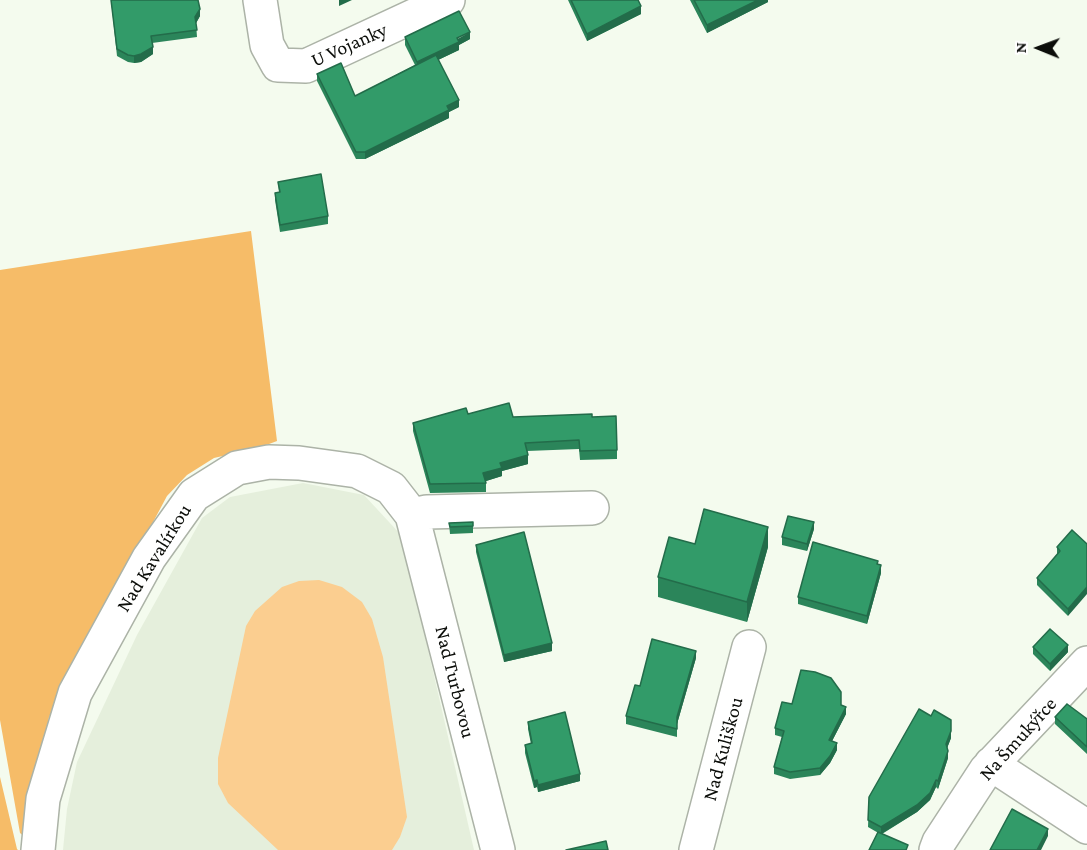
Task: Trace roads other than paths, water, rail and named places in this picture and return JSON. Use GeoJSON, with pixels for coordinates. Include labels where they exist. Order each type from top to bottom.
{"type":"FeatureCollection","features":[{"type":"Feature","properties":{"kind":"street","name":"U Vojanky"},"geometry":{"type":"LineString","coordinates":[[260,0],[267,45],[278,65],[306,66],[448,0]]}},
{"type":"Feature","properties":{"kind":"street","name":"Nad Kavalírkou"},"geometry":{"type":"LineString","coordinates":[[38,850],[43,799],[75,693],[149,558],[194,495],[237,468],[269,462],[299,463],[357,471],[391,488],[412,514]]}},
{"type":"Feature","properties":{"kind":"street"},"geometry":{"type":"LineString","coordinates":[[412,514],[592,508]]}},
{"type":"Feature","properties":{"kind":"street","name":"Nad Turbovou"},"geometry":{"type":"LineString","coordinates":[[412,514],[498,850]]}},
{"type":"Feature","properties":{"kind":"street","name":"Nad Kuliškou"},"geometry":{"type":"LineString","coordinates":[[696,850],[750,647]]}},
{"type":"Feature","properties":{"kind":"street","name":"Na Šmukýřce"},"geometry":{"type":"LineString","coordinates":[[936,850],[991,764],[1087,663]]}},
{"type":"Feature","properties":{"kind":"street"},"geometry":{"type":"LineString","coordinates":[[991,764],[1087,827]]}}]}
